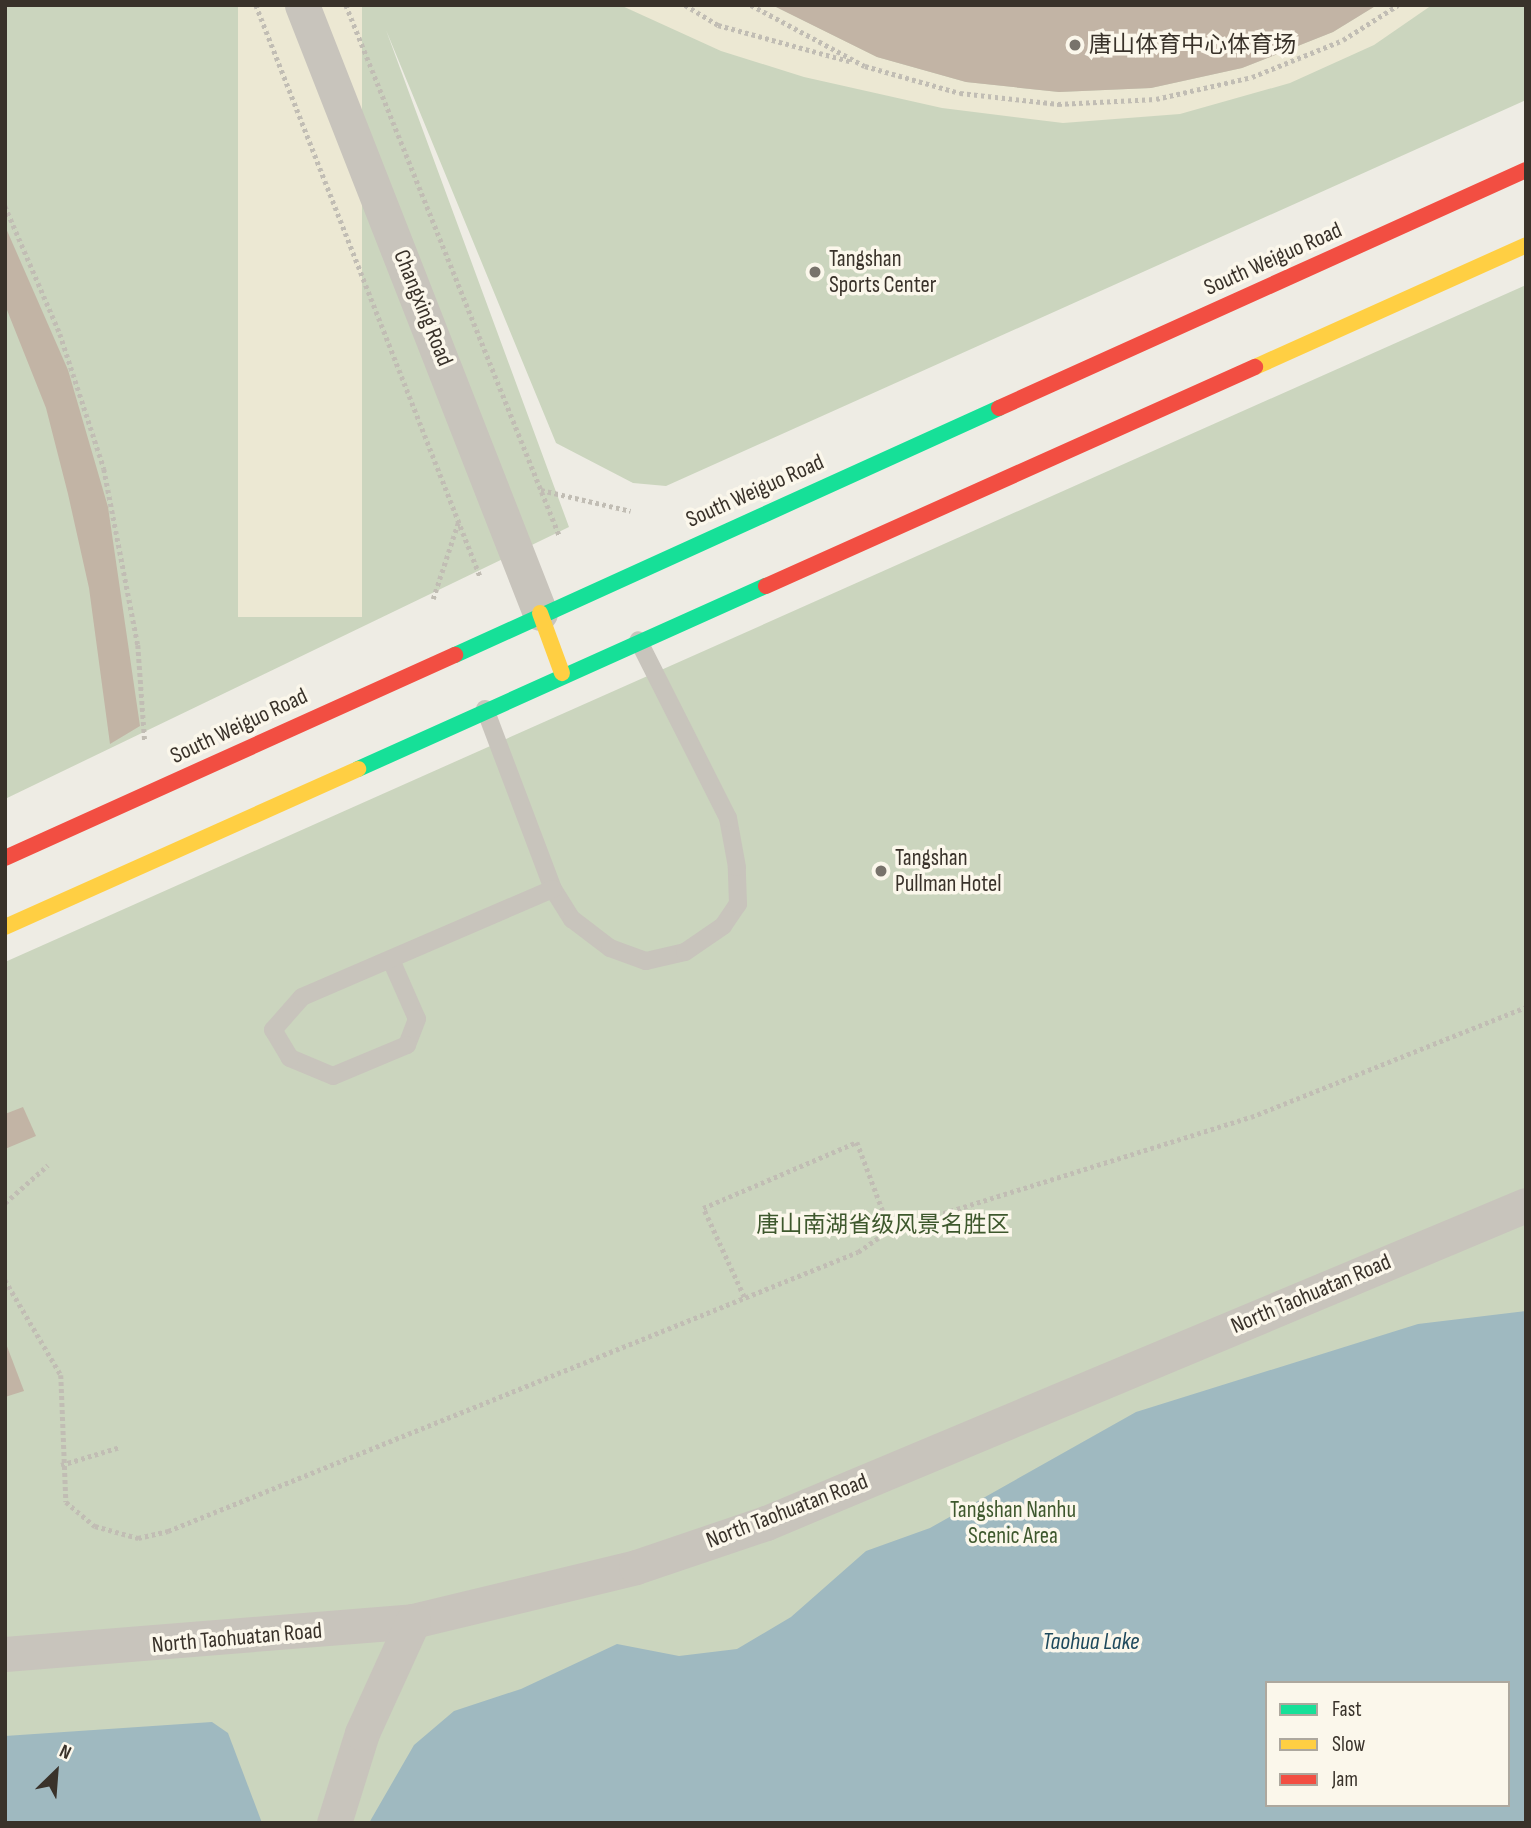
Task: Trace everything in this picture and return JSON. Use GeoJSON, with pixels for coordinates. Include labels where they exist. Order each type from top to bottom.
{"type":"FeatureCollection","features":[{"type":"Feature","properties":{"kind":"main road","name":"South Weiguo Road"},"geometry":{"type":"LineString","coordinates":[[5,858],[540,613],[1526,170]]}},
{"type":"Feature","properties":{"kind":"main road"},"geometry":{"type":"LineString","coordinates":[[5,927],[637,639],[1526,245]]}},
{"type":"Feature","properties":{"kind":"main road"},"geometry":{"type":"LineString","coordinates":[[540,613],[562,673]]}},
{"type":"Feature","properties":{"kind":"street","name":"Changxing Road"},"geometry":{"type":"LineString","coordinates":[[302,5],[540,613]]}},
{"type":"Feature","properties":{"kind":"street","name":"North Taohuatan Road"},"geometry":{"type":"LineString","coordinates":[[5,1654],[414,1621],[636,1567],[766,1523],[1526,1205]]}},
{"type":"Feature","properties":{"kind":"street"},"geometry":{"type":"LineString","coordinates":[[334,1823],[362,1733],[414,1621]]}},
{"type":"Feature","properties":{"kind":"lane"},"geometry":{"type":"LineString","coordinates":[[485,709],[553,889],[572,919],[610,948],[646,961],[685,952],[723,926],[738,904],[728,818],[637,639]]}},
{"type":"Feature","properties":{"kind":"lane"},"geometry":{"type":"LineString","coordinates":[[391,960],[416,1019],[407,1045],[333,1076],[290,1058],[273,1030],[290,1005],[391,960],[553,889]]}},
{"type":"Feature","properties":{"kind":"path"},"geometry":{"type":"LineString","coordinates":[[256,5],[480,576]]}},
{"type":"Feature","properties":{"kind":"path"},"geometry":{"type":"LineString","coordinates":[[346,5],[559,537]]}},
{"type":"Feature","properties":{"kind":"path"},"geometry":{"type":"LineString","coordinates":[[685,5],[718,25],[865,66],[997,97],[1058,104],[1156,99],[1252,77],[1343,40],[1398,5]]}},
{"type":"Feature","properties":{"kind":"path"},"geometry":{"type":"LineString","coordinates":[[751,5],[865,66]]}},
{"type":"Feature","properties":{"kind":"path"},"geometry":{"type":"LineString","coordinates":[[5,206],[61,334],[107,481],[138,645],[145,743]]}},
{"type":"Feature","properties":{"kind":"path"},"geometry":{"type":"LineString","coordinates":[[540,490],[631,511]]}},
{"type":"Feature","properties":{"kind":"path"},"geometry":{"type":"LineString","coordinates":[[433,599],[458,522]]}},
{"type":"Feature","properties":{"kind":"path"},"geometry":{"type":"LineString","coordinates":[[5,1280],[61,1375],[61,1465],[66,1502],[94,1526],[138,1538],[168,1531],[859,1252],[890,1230],[1251,1117],[1526,1007]]}},
{"type":"Feature","properties":{"kind":"path"},"geometry":{"type":"LineString","coordinates":[[744,1297],[703,1208],[857,1142],[890,1230]]}},
{"type":"Feature","properties":{"kind":"path"},"geometry":{"type":"LineString","coordinates":[[5,1203],[48,1165]]}},
{"type":"Feature","properties":{"kind":"path"},"geometry":{"type":"LineString","coordinates":[[61,1465],[120,1447]]}},
{"type":"Feature","properties":{"kind":"green space"},"geometry":{"type":"Polygon","coordinates":[[[5,5],[1526,5],[1526,100],[666,486],[633,483],[556,443],[386,30],[569,527],[5,799],[5,5]]]}},
{"type":"Feature","properties":{"kind":"green space","name":"唐山南湖省级风景名胜区"},"geometry":{"type":"Polygon","coordinates":[[[1526,285],[1526,1823],[5,1823],[5,962],[1526,285]]]}},
{"type":"Feature","properties":{"kind":"shaded area"},"geometry":{"type":"Polygon","coordinates":[[[238,5],[362,5],[362,617],[238,617],[238,5]]]}},
{"type":"Feature","properties":{"kind":"shaded area"},"geometry":{"type":"Polygon","coordinates":[[[620,5],[772,5],[877,57],[966,82],[1059,92],[1151,88],[1242,68],[1333,32],[1377,5],[1432,5],[1374,45],[1290,83],[1180,114],[1063,123],[942,108],[804,77],[721,51],[620,5]]]}},
{"type":"Feature","properties":{"kind":"water","name":"Taohua Lake"},"geometry":{"type":"Polygon","coordinates":[[[1526,1311],[1526,1823],[369,1823],[414,1745],[454,1711],[521,1689],[617,1644],[679,1656],[737,1649],[791,1617],[866,1551],[930,1528],[1136,1412],[1418,1324],[1526,1311]]]}},
{"type":"Feature","properties":{"kind":"water"},"geometry":{"type":"Polygon","coordinates":[[[212,1722],[228,1733],[262,1823],[5,1823],[5,1736],[212,1722]]]}},
{"type":"Feature","properties":{"kind":"building","name":"唐山体育中心体育场"},"geometry":{"type":"Polygon","coordinates":[[[772,5],[1377,5],[1333,32],[1242,68],[1151,88],[1059,92],[966,82],[877,57],[772,5]]]}},
{"type":"Feature","properties":{"kind":"building"},"geometry":{"type":"Polygon","coordinates":[[[5,226],[68,370],[108,507],[140,726],[110,744],[89,588],[68,494],[46,408],[5,305],[5,226]]]}},
{"type":"Feature","properties":{"kind":"building"},"geometry":{"type":"Polygon","coordinates":[[[23,1107],[36,1136],[5,1149],[5,1114],[23,1107]]]}},
{"type":"Feature","properties":{"kind":"building"},"geometry":{"type":"Polygon","coordinates":[[[5,1341],[24,1391],[5,1397],[5,1341]]]}},
{"type":"Feature","properties":{"kind":"traffic: fast"},"geometry":{"type":"LineString","coordinates":[[455,655],[999,408]]}},
{"type":"Feature","properties":{"kind":"traffic: fast"},"geometry":{"type":"LineString","coordinates":[[358,769],[766,586]]}},
{"type":"Feature","properties":{"kind":"traffic: slow"},"geometry":{"type":"LineString","coordinates":[[1255,367],[1526,245]]}},
{"type":"Feature","properties":{"kind":"traffic: slow"},"geometry":{"type":"LineString","coordinates":[[540,613],[562,673]]}},
{"type":"Feature","properties":{"kind":"traffic: slow"},"geometry":{"type":"LineString","coordinates":[[5,927],[358,769]]}},
{"type":"Feature","properties":{"kind":"traffic: jam"},"geometry":{"type":"LineString","coordinates":[[999,408],[1526,170]]}},
{"type":"Feature","properties":{"kind":"traffic: jam"},"geometry":{"type":"LineString","coordinates":[[766,586],[1255,367]]}},
{"type":"Feature","properties":{"kind":"traffic: jam"},"geometry":{"type":"LineString","coordinates":[[5,858],[455,655]]}},
{"type":"Feature","properties":{"kind":"place","name":"唐山体育中心体育场"},"geometry":{"type":"Point","coordinates":[1075,45]}},
{"type":"Feature","properties":{"kind":"place","name":"Tangshan Sports Center"},"geometry":{"type":"Point","coordinates":[815,272]}},
{"type":"Feature","properties":{"kind":"place","name":"Tangshan Pullman Hotel"},"geometry":{"type":"Point","coordinates":[881,871]}},
{"type":"Feature","properties":{"kind":"park label","name":"Tangshan Nanhu Scenic Area"},"geometry":{"type":"Point","coordinates":[1013,1523]}}]}
